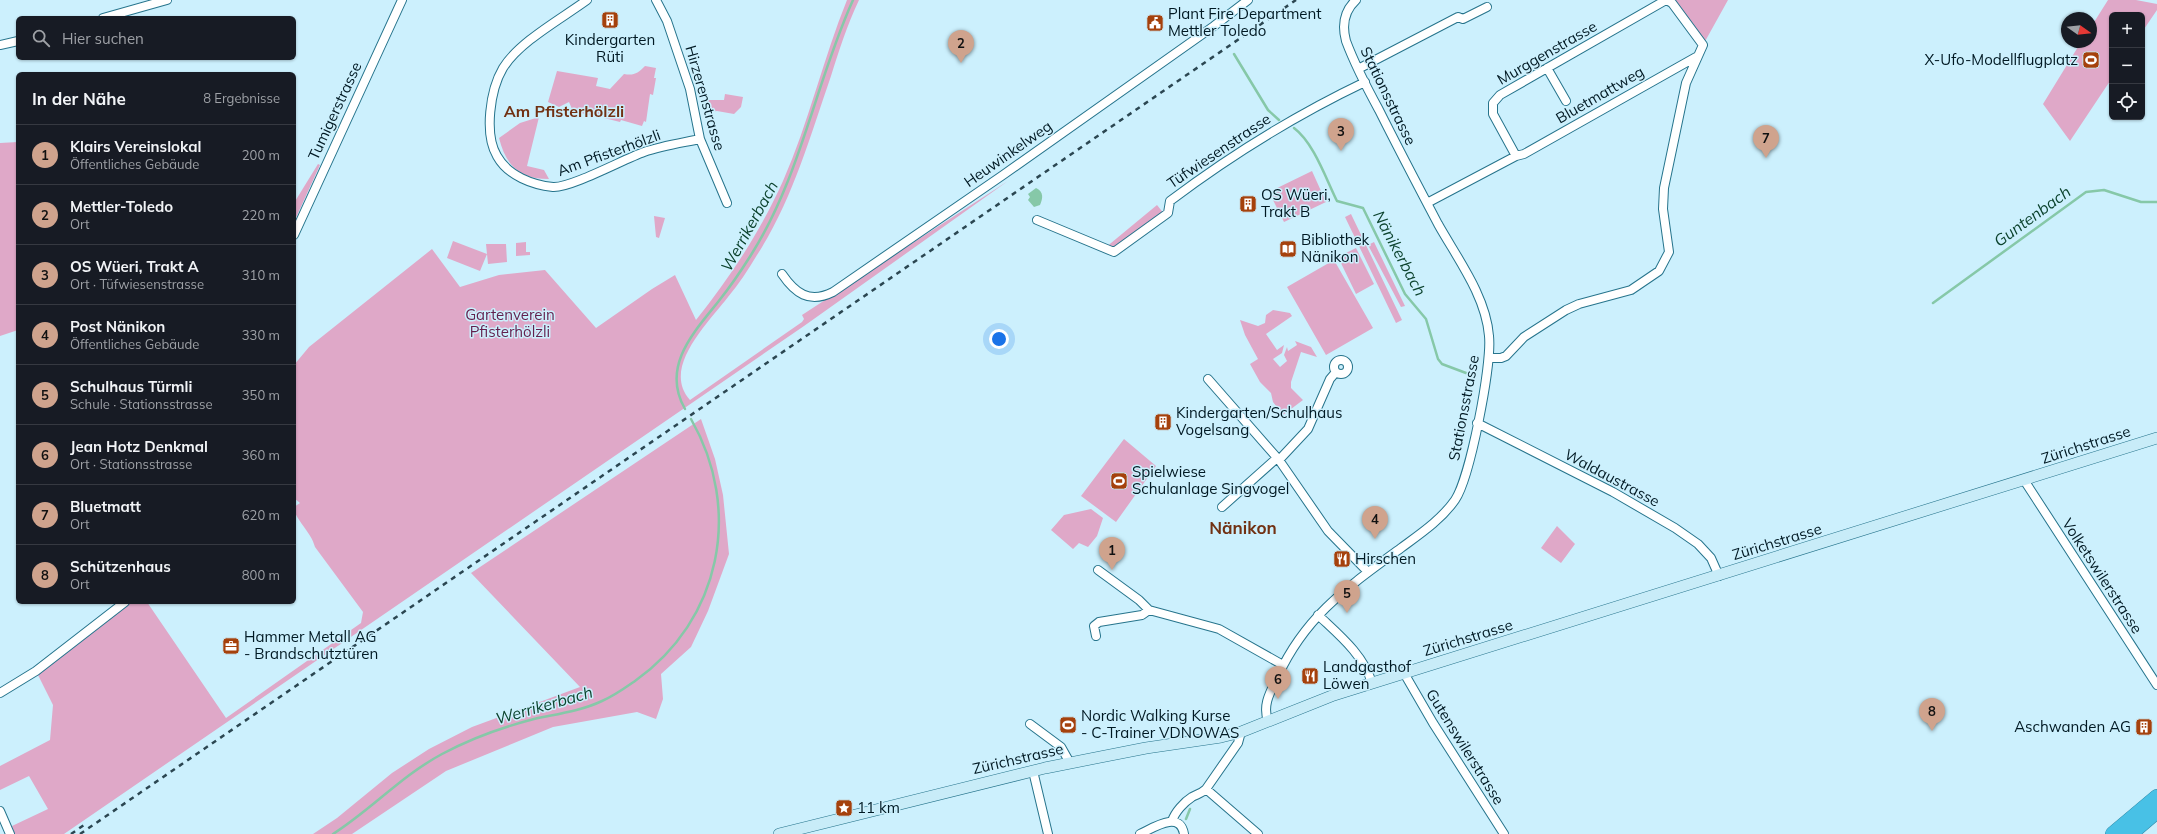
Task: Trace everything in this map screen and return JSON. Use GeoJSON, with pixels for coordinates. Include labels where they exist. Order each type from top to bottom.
{"type":"FeatureCollection","features":[{"type":"Feature","properties":{"kind":"highway"},"geometry":{"type":"LineString","coordinates":[[2113,834],[2157,797]]}},
{"type":"Feature","properties":{"kind":"highway"},"geometry":{"type":"LineString","coordinates":[[2130,834],[2157,811]]}},
{"type":"Feature","properties":{"kind":"main road","name":"Zürichstrasse"},"geometry":{"type":"LineString","coordinates":[[779,834],[1033,771],[1070,763],[1221,737],[1241,732],[1334,695],[2157,438]]}},
{"type":"Feature","properties":{"kind":"street"},"geometry":{"type":"LineString","coordinates":[[110,16],[167,0]]}},
{"type":"Feature","properties":{"kind":"street","name":"Tumigerstrasse"},"geometry":{"type":"LineString","coordinates":[[296,231],[402,0]]}},
{"type":"Feature","properties":{"kind":"street","name":"Am Pfisterhölzli"},"geometry":{"type":"LineString","coordinates":[[587,0],[524,44],[503,68],[495,85],[490,116],[492,138],[497,156],[512,172],[531,184],[555,187],[594,174],[644,152],[700,139]]}},
{"type":"Feature","properties":{"kind":"street","name":"Hirzerenstrasse"},"geometry":{"type":"LineString","coordinates":[[656,0],[667,21],[690,89],[700,139],[727,203]]}},
{"type":"Feature","properties":{"kind":"street","name":"Heuwinkelweg"},"geometry":{"type":"LineString","coordinates":[[782,274],[792,288],[806,296],[819,296],[832,292],[1002,175],[1214,26],[1248,0]]}},
{"type":"Feature","properties":{"kind":"street","name":"Stationsstrasse"},"geometry":{"type":"LineString","coordinates":[[1268,721],[1265,714],[1266,705],[1283,665],[1300,636],[1318,615],[1368,572],[1430,526],[1455,500],[1466,473],[1489,358],[1489,335],[1478,297],[1427,203],[1358,69],[1346,41],[1344,27],[1347,11],[1356,0]]}},
{"type":"Feature","properties":{"kind":"street"},"geometry":{"type":"LineString","coordinates":[[1489,358],[1501,358],[1506,356],[1524,337],[1566,310],[1637,287],[1658,272],[1665,262],[1668,252],[1663,209],[1664,188],[1684,88],[1696,56],[1703,45],[1672,3],[1666,0]]}},
{"type":"Feature","properties":{"kind":"street","name":"Murggenstrasse"},"geometry":{"type":"LineString","coordinates":[[1516,156],[1493,114],[1493,103],[1500,95],[1666,0]]}},
{"type":"Feature","properties":{"kind":"street"},"geometry":{"type":"LineString","coordinates":[[1358,69],[1458,17],[1463,19],[1487,7]]}},
{"type":"Feature","properties":{"kind":"street"},"geometry":{"type":"LineString","coordinates":[[0,45],[16,41]]}},
{"type":"Feature","properties":{"kind":"street","name":"Bluetmattweg"},"geometry":{"type":"LineString","coordinates":[[1427,203],[1516,156],[1524,154],[1696,56]]}},
{"type":"Feature","properties":{"kind":"street"},"geometry":{"type":"LineString","coordinates":[[1547,68],[1566,101]]}},
{"type":"Feature","properties":{"kind":"street","name":"Tüfwiesenstrasse"},"geometry":{"type":"LineString","coordinates":[[1037,220],[1114,252],[1168,213],[1170,201],[1233,155],[1297,117],[1365,82]]}},
{"type":"Feature","properties":{"kind":"street"},"geometry":{"type":"LineString","coordinates":[[1222,507],[1278,459],[1308,429],[1330,379],[1336,372]]}},
{"type":"Feature","properties":{"kind":"street"},"geometry":{"type":"LineString","coordinates":[[1208,379],[1278,459],[1325,527],[1368,572]]}},
{"type":"Feature","properties":{"kind":"street","name":"Waldaustrasse"},"geometry":{"type":"LineString","coordinates":[[1477,423],[1607,489],[1682,532],[1698,544],[1711,558],[1719,576]]}},
{"type":"Feature","properties":{"kind":"street","name":"Volketswilerstrasse"},"geometry":{"type":"LineString","coordinates":[[2024,480],[2157,685]]}},
{"type":"Feature","properties":{"kind":"street"},"geometry":{"type":"LineString","coordinates":[[1098,570],[1139,600],[1149,610],[1219,629],[1283,665]]}},
{"type":"Feature","properties":{"kind":"street"},"geometry":{"type":"LineString","coordinates":[[0,693],[36,671],[122,604]]}},
{"type":"Feature","properties":{"kind":"street"},"geometry":{"type":"LineString","coordinates":[[1096,636],[1094,626],[1099,622],[1142,615],[1149,610]]}},
{"type":"Feature","properties":{"kind":"street"},"geometry":{"type":"LineString","coordinates":[[1318,615],[1356,653],[1365,666],[1372,683]]}},
{"type":"Feature","properties":{"kind":"street","name":"Gutenswilerstrasse"},"geometry":{"type":"LineString","coordinates":[[1404,673],[1429,717],[1504,834]]}},
{"type":"Feature","properties":{"kind":"street"},"geometry":{"type":"LineString","coordinates":[[1030,724],[1061,747],[1070,763]]}},
{"type":"Feature","properties":{"kind":"street"},"geometry":{"type":"LineString","coordinates":[[1172,821],[1175,814],[1192,797],[1202,793],[1206,789],[1238,743],[1241,732]]}},
{"type":"Feature","properties":{"kind":"street"},"geometry":{"type":"LineString","coordinates":[[1033,771],[1048,834]]}},
{"type":"Feature","properties":{"kind":"street"},"geometry":{"type":"LineString","coordinates":[[1206,789],[1258,834]]}},
{"type":"Feature","properties":{"kind":"street"},"geometry":{"type":"LineString","coordinates":[[0,811],[10,834]]}},
{"type":"Feature","properties":{"kind":"street"},"geometry":{"type":"LineString","coordinates":[[1140,834],[1165,822],[1172,821],[1180,827],[1184,834]]}},
{"type":"Feature","properties":{"kind":"green space","name":"Gartenverein Pfisterhölzli"},"geometry":{"type":"Polygon","coordinates":[[[847,0],[859,0],[844,38],[799,168],[780,213],[747,271],[700,333],[684,360],[681,374],[682,387],[690,400],[802,322],[804,319],[802,315],[1008,181],[804,326],[64,834],[14,834],[12,826],[48,809],[29,776],[0,790],[0,766],[50,740],[53,705],[36,671],[122,604],[148,604],[226,718],[361,623],[363,612],[315,547],[313,541],[296,514],[296,506],[300,503],[296,500],[296,363],[309,347],[432,249],[460,287],[499,275],[545,270],[596,328],[675,275],[696,320],[733,270],[755,236],[774,200],[801,136],[838,22],[847,0]]]}},
{"type":"Feature","properties":{"kind":"green space"},"geometry":{"type":"Polygon","coordinates":[[[1666,0],[1728,0],[1703,45],[1666,0]]]}},
{"type":"Feature","properties":{"kind":"green space","name":"X-Ufo-Modellflugplatz"},"geometry":{"type":"Polygon","coordinates":[[[2108,0],[2136,0],[2157,4],[2157,10],[2145,28],[2145,12],[2109,12],[2109,82],[2070,141],[2043,104],[2077,48],[2097,48],[2097,17],[2108,0]]]}},
{"type":"Feature","properties":{"kind":"green space"},"geometry":{"type":"Polygon","coordinates":[[[645,66],[656,68],[654,78],[656,78],[653,95],[650,94],[646,122],[644,121],[642,126],[621,120],[620,122],[604,118],[594,114],[593,116],[577,112],[578,110],[572,109],[569,102],[559,107],[548,102],[557,71],[598,78],[596,86],[610,89],[624,74],[631,75],[645,66]]]}},
{"type":"Feature","properties":{"kind":"green space"},"geometry":{"type":"Polygon","coordinates":[[[725,94],[743,97],[741,107],[734,114],[717,111],[710,112],[708,100],[724,100],[725,94]]]}},
{"type":"Feature","properties":{"kind":"green space"},"geometry":{"type":"Polygon","coordinates":[[[539,117],[527,166],[544,170],[549,179],[530,177],[516,169],[506,156],[499,138],[520,123],[539,117]]]}},
{"type":"Feature","properties":{"kind":"green space"},"geometry":{"type":"Polygon","coordinates":[[[16,142],[16,331],[0,336],[0,143],[16,142]]]}},
{"type":"Feature","properties":{"kind":"green space"},"geometry":{"type":"Polygon","coordinates":[[[318,164],[320,165],[296,218],[296,200],[318,164]]]}},
{"type":"Feature","properties":{"kind":"green space"},"geometry":{"type":"Polygon","coordinates":[[[1312,171],[1326,202],[1284,222],[1269,192],[1312,171]]]}},
{"type":"Feature","properties":{"kind":"green space"},"geometry":{"type":"Polygon","coordinates":[[[1157,205],[1165,215],[1114,252],[1105,248],[1157,205]]]}},
{"type":"Feature","properties":{"kind":"green space"},"geometry":{"type":"Polygon","coordinates":[[[1351,214],[1402,320],[1396,323],[1345,217],[1351,214]]]}},
{"type":"Feature","properties":{"kind":"green space"},"geometry":{"type":"Polygon","coordinates":[[[654,216],[665,218],[659,238],[656,237],[654,216]]]}},
{"type":"Feature","properties":{"kind":"green space"},"geometry":{"type":"Polygon","coordinates":[[[453,241],[487,254],[480,271],[447,258],[453,241]]]}},
{"type":"Feature","properties":{"kind":"green space"},"geometry":{"type":"Polygon","coordinates":[[[526,242],[526,252],[530,252],[530,255],[516,256],[516,243],[526,242]]]}},
{"type":"Feature","properties":{"kind":"green space"},"geometry":{"type":"Polygon","coordinates":[[[1374,242],[1405,306],[1401,307],[1368,245],[1374,242]]]}},
{"type":"Feature","properties":{"kind":"green space"},"geometry":{"type":"Polygon","coordinates":[[[486,244],[506,244],[507,262],[488,264],[486,244]]]}},
{"type":"Feature","properties":{"kind":"green space"},"geometry":{"type":"Polygon","coordinates":[[[1356,248],[1374,284],[1356,294],[1338,257],[1356,248]]]}},
{"type":"Feature","properties":{"kind":"green space"},"geometry":{"type":"Polygon","coordinates":[[[1334,260],[1373,328],[1326,355],[1287,287],[1334,260]]]}},
{"type":"Feature","properties":{"kind":"green space"},"geometry":{"type":"Polygon","coordinates":[[[1273,310],[1290,313],[1292,316],[1266,334],[1277,350],[1284,345],[1282,353],[1273,359],[1280,367],[1287,361],[1284,355],[1287,347],[1288,351],[1297,345],[1295,341],[1311,347],[1317,357],[1301,352],[1291,382],[1291,388],[1303,400],[1283,415],[1273,402],[1271,393],[1260,382],[1250,364],[1258,359],[1245,335],[1240,320],[1258,326],[1265,323],[1266,315],[1273,310]]]}},
{"type":"Feature","properties":{"kind":"green space"},"geometry":{"type":"Polygon","coordinates":[[[701,419],[715,459],[723,495],[729,554],[708,611],[691,647],[661,674],[663,699],[656,719],[637,712],[553,727],[446,771],[352,834],[313,834],[337,818],[392,773],[429,749],[472,727],[580,687],[471,573],[701,419]]]}},
{"type":"Feature","properties":{"kind":"green space","name":"Spielwiese Schulanlage Singvogel"},"geometry":{"type":"Polygon","coordinates":[[[1124,439],[1156,466],[1116,522],[1081,496],[1124,439]]]}},
{"type":"Feature","properties":{"kind":"green space"},"geometry":{"type":"Polygon","coordinates":[[[1091,509],[1103,518],[1097,536],[1088,547],[1079,543],[1073,549],[1051,530],[1064,515],[1091,509]]]}},
{"type":"Feature","properties":{"kind":"green space"},"geometry":{"type":"Polygon","coordinates":[[[1557,526],[1575,544],[1561,563],[1541,548],[1557,526]]]}},
{"type":"Feature","properties":{"kind":"shaded area"},"geometry":{"type":"Polygon","coordinates":[[[1036,188],[1042,193],[1042,198],[1040,205],[1034,207],[1028,200],[1030,197],[1028,194],[1036,188]]]}},
{"type":"Feature","properties":{"kind":"waterway","name":"Werrikerbach"},"geometry":{"type":"LineString","coordinates":[[685,409],[679,394],[677,379],[678,365],[683,351],[690,338],[739,273],[768,225],[783,194],[828,64],[853,0]]}},
{"type":"Feature","properties":{"kind":"waterway","name":"Nänikerbach"},"geometry":{"type":"LineString","coordinates":[[1234,54],[1268,110],[1279,120]]}},
{"type":"Feature","properties":{"kind":"waterway","name":"Nänikerbach"},"geometry":{"type":"LineString","coordinates":[[1294,128],[1308,143],[1324,172],[1337,201],[1363,208],[1405,294],[1426,319],[1438,359],[1442,364],[1466,373]]}},
{"type":"Feature","properties":{"kind":"waterway","name":"Guntenbach"},"geometry":{"type":"LineString","coordinates":[[1933,303],[2086,192],[2104,190],[2141,202],[2157,202]]}},
{"type":"Feature","properties":{"kind":"waterway","name":"Werrikerbach"},"geometry":{"type":"LineString","coordinates":[[333,834],[347,825],[413,772],[442,754],[475,738],[510,726],[534,719],[577,710],[602,701],[635,681],[664,656],[687,627],[704,595],[715,561],[719,526],[716,490],[707,454],[691,419]]}},
{"type":"Feature","properties":{"kind":"waterway","name":"Nänikerbach"},"geometry":{"type":"LineString","coordinates":[[1186,819],[1190,809]]}},
{"type":"Feature","properties":{"kind":"railway"},"geometry":{"type":"LineString","coordinates":[[80,834],[1296,0]]}},
{"type":"Feature","properties":{"kind":"railway"},"geometry":{"type":"LineString","coordinates":[[71,834],[84,825]]}},
{"type":"Feature","properties":{"kind":"place","name":"Kindergarten Rüti"},"geometry":{"type":"Point","coordinates":[610,20]}},
{"type":"Feature","properties":{"kind":"place","name":"Plant Fire Department Mettler Toledo"},"geometry":{"type":"Point","coordinates":[1155,23]}},
{"type":"Feature","properties":{"kind":"place","name":"X-Ufo-Modellflugplatz"},"geometry":{"type":"Point","coordinates":[2091,60]}},
{"type":"Feature","properties":{"kind":"place","name":"Mettler-Toledo"},"geometry":{"type":"Point","coordinates":[961,63]}},
{"type":"Feature","properties":{"kind":"place","name":"OS Wüeri, Trakt A"},"geometry":{"type":"Point","coordinates":[1341,151]}},
{"type":"Feature","properties":{"kind":"place","name":"Bluetmatt"},"geometry":{"type":"Point","coordinates":[1766,158]}},
{"type":"Feature","properties":{"kind":"place","name":"OS Wüeri, Trakt B"},"geometry":{"type":"Point","coordinates":[1248,204]}},
{"type":"Feature","properties":{"kind":"place","name":"Bibliothek Nänikon"},"geometry":{"type":"Point","coordinates":[1288,249]}},
{"type":"Feature","properties":{"kind":"place","name":"Kindergarten/Schulhaus Vogelsang"},"geometry":{"type":"Point","coordinates":[1163,422]}},
{"type":"Feature","properties":{"kind":"place","name":"Spielwiese Schulanlage Singvogel"},"geometry":{"type":"Point","coordinates":[1119,481]}},
{"type":"Feature","properties":{"kind":"place","name":"Post Nänikon"},"geometry":{"type":"Point","coordinates":[1375,539]}},
{"type":"Feature","properties":{"kind":"place","name":"Hirschen"},"geometry":{"type":"Point","coordinates":[1342,559]}},
{"type":"Feature","properties":{"kind":"place","name":"Klairs Vereinslokal"},"geometry":{"type":"Point","coordinates":[1112,570]}},
{"type":"Feature","properties":{"kind":"place","name":"Schulhaus Türmli"},"geometry":{"type":"Point","coordinates":[1347,613]}},
{"type":"Feature","properties":{"kind":"place","name":"Hammer Metall AG - Brandschutztüren"},"geometry":{"type":"Point","coordinates":[231,646]}},
{"type":"Feature","properties":{"kind":"place","name":"Landgasthof Löwen"},"geometry":{"type":"Point","coordinates":[1310,676]}},
{"type":"Feature","properties":{"kind":"place","name":"Jean Hotz Denkmal"},"geometry":{"type":"Point","coordinates":[1278,699]}},
{"type":"Feature","properties":{"kind":"place","name":"Nordic Walking Kurse - C-Trainer VDNOWAS"},"geometry":{"type":"Point","coordinates":[1068,725]}},
{"type":"Feature","properties":{"kind":"place","name":"Aschwanden AG"},"geometry":{"type":"Point","coordinates":[2144,727]}},
{"type":"Feature","properties":{"kind":"place","name":"Schützenhaus"},"geometry":{"type":"Point","coordinates":[1932,731]}},
{"type":"Feature","properties":{"kind":"place","name":"11 km"},"geometry":{"type":"Point","coordinates":[844,808]}},
{"type":"Feature","properties":{"kind":"district","name":"Am Pfisterhölzli"},"geometry":{"type":"Point","coordinates":[564,111]}},
{"type":"Feature","properties":{"kind":"district","name":"Nänikon"},"geometry":{"type":"Point","coordinates":[1243,528]}}]}
